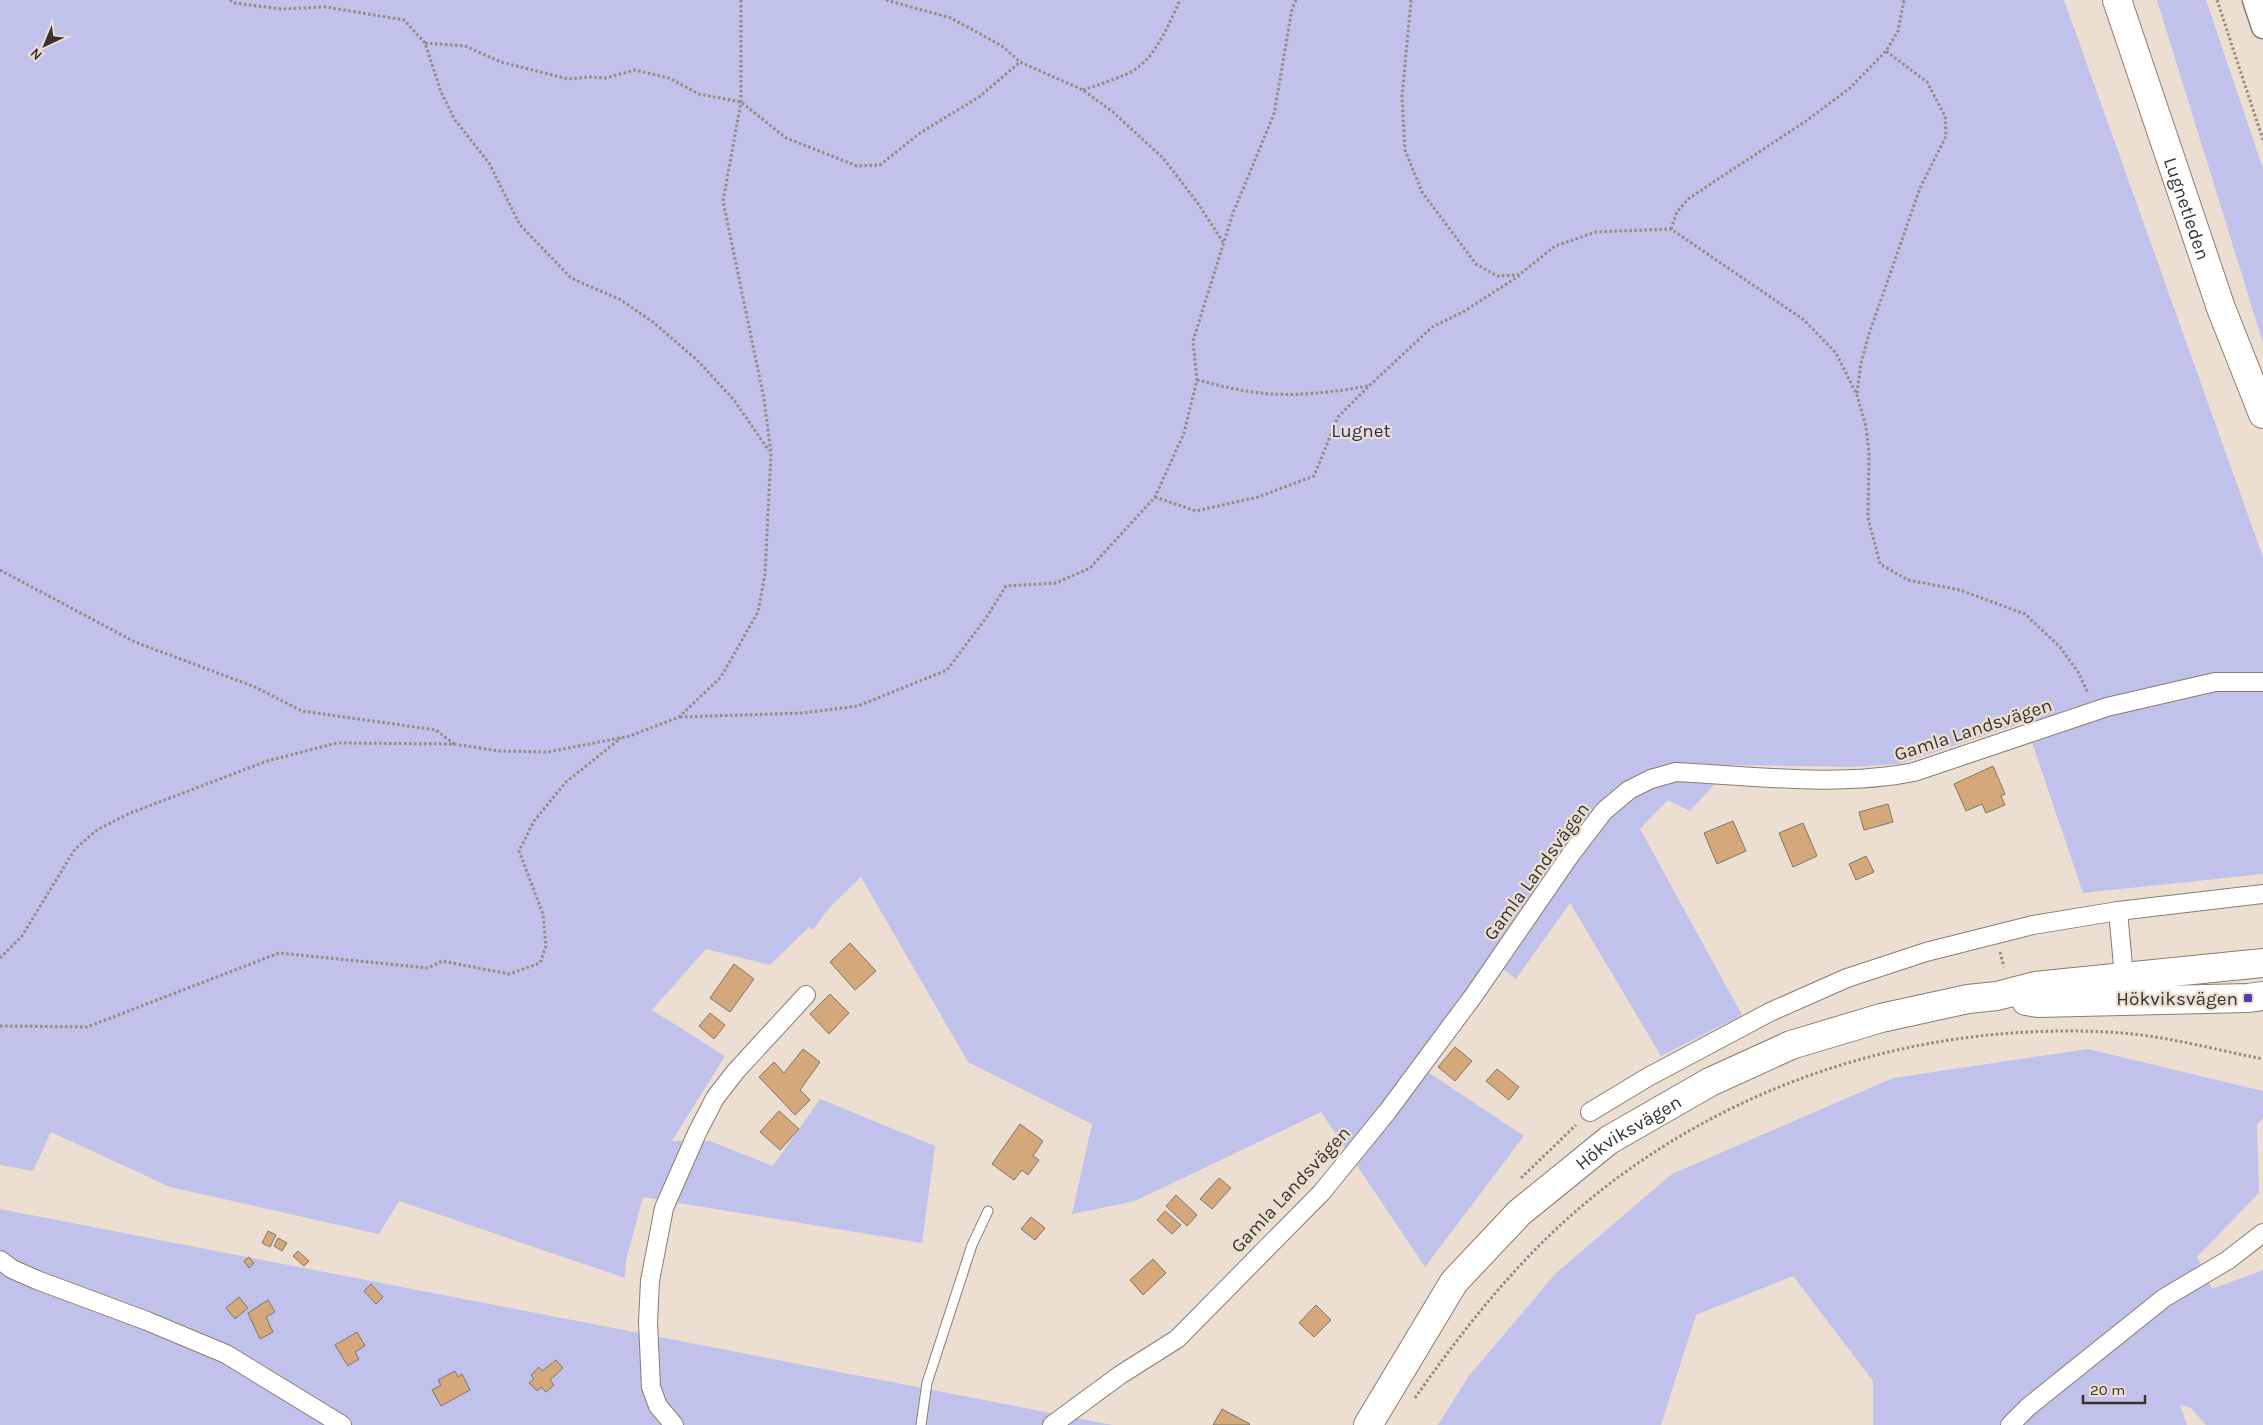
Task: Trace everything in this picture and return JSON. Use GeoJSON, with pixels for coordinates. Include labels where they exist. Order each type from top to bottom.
{"type":"FeatureCollection","features":[{"type":"Feature","properties":{"kind":"main road","name":"Lugnetleden"},"geometry":{"type":"LineString","coordinates":[[2117,0],[2221,308],[2263,414]]}},
{"type":"Feature","properties":{"kind":"main road","name":"Hökviksvägen"},"geometry":{"type":"LineString","coordinates":[[1368,1425],[1454,1282],[1519,1213],[1609,1140],[1710,1082],[1791,1045],[1881,1018],[1968,999],[1997,996],[2038,1003],[2263,963]]}},
{"type":"Feature","properties":{"kind":"main road","name":"Hökviksvägen"},"geometry":{"type":"LineString","coordinates":[[2125,989],[2248,998],[2263,996]]}},
{"type":"Feature","properties":{"kind":"street"},"geometry":{"type":"LineString","coordinates":[[2254,0],[2263,27]]}},
{"type":"Feature","properties":{"kind":"street","name":"Gamla Landsvägen"},"geometry":{"type":"LineString","coordinates":[[1052,1425],[1120,1375],[1177,1339],[1322,1192],[1387,1112],[1469,1002],[1571,854],[1604,811],[1629,790],[1651,779],[1676,772],[1858,780],[1891,777],[1914,772],[2096,711],[2215,682],[2263,682]]}},
{"type":"Feature","properties":{"kind":"street"},"geometry":{"type":"LineString","coordinates":[[1590,1112],[1722,1036],[1803,997],[1847,978],[1926,952],[2014,930],[2118,911],[2263,894]]}},
{"type":"Feature","properties":{"kind":"street"},"geometry":{"type":"LineString","coordinates":[[2118,911],[2125,989]]}},
{"type":"Feature","properties":{"kind":"street"},"geometry":{"type":"LineString","coordinates":[[674,1425],[658,1406],[651,1387],[648,1331],[650,1281],[664,1208],[697,1133],[716,1098],[736,1071],[806,995]]}},
{"type":"Feature","properties":{"kind":"street"},"geometry":{"type":"LineString","coordinates":[[2010,1425],[2028,1407],[2164,1298],[2228,1260],[2263,1233]]}},
{"type":"Feature","properties":{"kind":"street"},"geometry":{"type":"LineString","coordinates":[[0,1260],[12,1269],[37,1280],[147,1320],[226,1354],[342,1425]]}},
{"type":"Feature","properties":{"kind":"lane"},"geometry":{"type":"LineString","coordinates":[[921,1425],[927,1383],[972,1245],[988,1211]]}},
{"type":"Feature","properties":{"kind":"path"},"geometry":{"type":"LineString","coordinates":[[230,0],[234,3],[282,9],[326,7],[404,20],[424,43],[441,92],[455,120],[489,163],[520,225],[571,278],[621,300],[653,322],[697,360],[734,400],[771,453]]}},
{"type":"Feature","properties":{"kind":"path"},"geometry":{"type":"LineString","coordinates":[[679,717],[721,677],[758,612],[765,574],[771,453],[764,399],[723,201],[741,102],[742,0]]}},
{"type":"Feature","properties":{"kind":"path"},"geometry":{"type":"LineString","coordinates":[[886,0],[951,18],[1002,46],[1020,62],[1082,90],[1113,112],[1163,158],[1197,202],[1224,243]]}},
{"type":"Feature","properties":{"kind":"path"},"geometry":{"type":"LineString","coordinates":[[1082,90],[1129,74],[1148,58],[1168,25],[1180,0]]}},
{"type":"Feature","properties":{"kind":"path"},"geometry":{"type":"LineString","coordinates":[[0,958],[22,936],[75,848],[97,830],[128,814],[267,761],[337,744],[454,744],[499,750],[548,752],[622,738],[679,717],[803,713],[858,706],[946,670],[986,618],[1006,586],[1056,583],[1090,568],[1155,497],[1184,433],[1197,380],[1193,341],[1233,213],[1274,114],[1292,9],[1296,0]]}},
{"type":"Feature","properties":{"kind":"path"},"geometry":{"type":"LineString","coordinates":[[1412,0],[1402,97],[1405,150],[1422,192],[1476,264],[1497,276],[1519,275]]}},
{"type":"Feature","properties":{"kind":"path"},"geometry":{"type":"LineString","coordinates":[[1671,230],[1677,212],[1688,199],[1806,121],[1850,88],[1886,51],[1898,31],[1904,0]]}},
{"type":"Feature","properties":{"kind":"path"},"geometry":{"type":"LineString","coordinates":[[2217,0],[2263,140]]}},
{"type":"Feature","properties":{"kind":"path"},"geometry":{"type":"LineString","coordinates":[[424,43],[465,46],[501,62],[568,79],[606,78],[635,70],[669,78],[699,94],[741,102],[786,138],[857,166],[880,164],[920,133],[979,97],[1020,62]]}},
{"type":"Feature","properties":{"kind":"path"},"geometry":{"type":"LineString","coordinates":[[1857,394],[1861,363],[1869,334],[1920,188],[1946,136],[1945,116],[1927,82],[1886,51]]}},
{"type":"Feature","properties":{"kind":"path"},"geometry":{"type":"LineString","coordinates":[[1155,497],[1196,511],[1258,497],[1314,476],[1338,417],[1368,386],[1432,327],[1463,312],[1519,275],[1555,246],[1596,232],[1671,230],[1804,320],[1836,353],[1857,394],[1866,427],[1869,454],[1868,518],[1880,564],[1908,580],[1960,590],[2025,614],[2060,647],[2078,672],[2096,711]]}},
{"type":"Feature","properties":{"kind":"path"},"geometry":{"type":"LineString","coordinates":[[1197,380],[1261,393],[1299,394],[1343,391],[1368,386]]}},
{"type":"Feature","properties":{"kind":"path"},"geometry":{"type":"LineString","coordinates":[[0,570],[136,642],[255,687],[302,711],[436,730],[454,744]]}},
{"type":"Feature","properties":{"kind":"path"},"geometry":{"type":"LineString","coordinates":[[0,1026],[87,1027],[279,953],[428,968],[442,961],[510,974],[540,963],[546,946],[543,914],[519,851],[534,821],[566,782],[622,738]]}},
{"type":"Feature","properties":{"kind":"path"},"geometry":{"type":"LineString","coordinates":[[1413,1401],[1438,1364],[1505,1282],[1525,1260],[1582,1206],[1624,1172],[1695,1128],[1792,1080],[1900,1048],[1990,1034],[2035,1031],[2126,1034],[2263,1059]]}},
{"type":"Feature","properties":{"kind":"green space","name":"Lugnet"},"geometry":{"type":"Polygon","coordinates":[[[0,0],[2064,0],[2263,557],[2263,874],[2083,893],[2025,722],[1899,764],[1854,767],[1732,765],[1690,811],[1668,800],[1640,829],[1742,1015],[1661,1056],[1570,903],[1516,979],[1492,960],[1416,1064],[1524,1136],[1425,1267],[1321,1112],[1135,1201],[1072,1214],[1092,1124],[968,1062],[861,877],[829,908],[813,930],[809,927],[770,965],[706,949],[652,1010],[725,1056],[672,1141],[710,1141],[773,1166],[820,1099],[935,1146],[922,1243],[643,1197],[626,1260],[625,1278],[399,1201],[379,1234],[170,1187],[51,1132],[33,1171],[0,1165],[0,0]]]}},
{"type":"Feature","properties":{"kind":"green space"},"geometry":{"type":"Polygon","coordinates":[[[2157,0],[2206,0],[2263,169],[2263,343],[2157,0]]]}},
{"type":"Feature","properties":{"kind":"green space"},"geometry":{"type":"Polygon","coordinates":[[[2088,1049],[2263,1091],[2263,1118],[2257,1125],[2259,1193],[2197,1257],[2212,1289],[2263,1270],[2263,1425],[2206,1425],[2191,1408],[2180,1405],[2187,1425],[1873,1425],[1873,1381],[1793,1276],[1696,1315],[1661,1425],[1438,1425],[1468,1377],[1556,1273],[1672,1174],[1893,1078],[2088,1049]]]}},
{"type":"Feature","properties":{"kind":"green space"},"geometry":{"type":"Polygon","coordinates":[[[0,1209],[1113,1425],[0,1425],[0,1209]]]}},
{"type":"Feature","properties":{"kind":"building"},"geometry":{"type":"Polygon","coordinates":[[[1993,766],[2005,794],[2001,796],[2005,805],[1986,813],[1982,804],[1966,811],[1954,784],[1993,766]]]}},
{"type":"Feature","properties":{"kind":"building"},"geometry":{"type":"Polygon","coordinates":[[[1888,804],[1893,822],[1864,830],[1859,812],[1888,804]]]}},
{"type":"Feature","properties":{"kind":"building"},"geometry":{"type":"Polygon","coordinates":[[[1733,821],[1746,851],[1717,864],[1704,833],[1733,821]]]}},
{"type":"Feature","properties":{"kind":"building"},"geometry":{"type":"Polygon","coordinates":[[[1803,823],[1817,856],[1793,867],[1779,833],[1803,823]]]}},
{"type":"Feature","properties":{"kind":"building"},"geometry":{"type":"Polygon","coordinates":[[[1866,856],[1874,872],[1856,880],[1849,864],[1866,856]]]}},
{"type":"Feature","properties":{"kind":"building"},"geometry":{"type":"Polygon","coordinates":[[[850,943],[876,971],[855,990],[830,962],[850,943]]]}},
{"type":"Feature","properties":{"kind":"building"},"geometry":{"type":"Polygon","coordinates":[[[734,964],[754,979],[730,1012],[710,998],[734,964]]]}},
{"type":"Feature","properties":{"kind":"building"},"geometry":{"type":"Polygon","coordinates":[[[830,994],[849,1013],[829,1034],[810,1014],[830,994]]]}},
{"type":"Feature","properties":{"kind":"building"},"geometry":{"type":"Polygon","coordinates":[[[710,1013],[725,1025],[714,1039],[699,1026],[710,1013]]]}},
{"type":"Feature","properties":{"kind":"building"},"geometry":{"type":"Polygon","coordinates":[[[1455,1047],[1472,1061],[1455,1081],[1438,1067],[1455,1047]]]}},
{"type":"Feature","properties":{"kind":"building"},"geometry":{"type":"Polygon","coordinates":[[[803,1049],[820,1062],[800,1090],[810,1100],[795,1115],[759,1077],[774,1062],[784,1073],[803,1049]]]}},
{"type":"Feature","properties":{"kind":"building"},"geometry":{"type":"Polygon","coordinates":[[[1497,1069],[1519,1087],[1509,1100],[1486,1081],[1497,1069]]]}},
{"type":"Feature","properties":{"kind":"building"},"geometry":{"type":"Polygon","coordinates":[[[779,1111],[799,1129],[780,1150],[760,1132],[779,1111]]]}},
{"type":"Feature","properties":{"kind":"building"},"geometry":{"type":"Polygon","coordinates":[[[1020,1124],[1043,1141],[1033,1156],[1039,1160],[1028,1175],[1022,1170],[1014,1180],[992,1164],[1020,1124]]]}},
{"type":"Feature","properties":{"kind":"building"},"geometry":{"type":"Polygon","coordinates":[[[1219,1178],[1231,1188],[1212,1209],[1200,1199],[1219,1178]]]}},
{"type":"Feature","properties":{"kind":"building"},"geometry":{"type":"Polygon","coordinates":[[[1176,1195],[1197,1215],[1187,1226],[1166,1206],[1176,1195]]]}},
{"type":"Feature","properties":{"kind":"building"},"geometry":{"type":"Polygon","coordinates":[[[1165,1211],[1181,1225],[1172,1234],[1157,1220],[1165,1211]]]}},
{"type":"Feature","properties":{"kind":"building"},"geometry":{"type":"Polygon","coordinates":[[[1031,1217],[1045,1228],[1035,1240],[1021,1229],[1031,1217]]]}},
{"type":"Feature","properties":{"kind":"building"},"geometry":{"type":"Polygon","coordinates":[[[268,1231],[276,1235],[270,1247],[262,1243],[268,1231]]]}},
{"type":"Feature","properties":{"kind":"building"},"geometry":{"type":"Polygon","coordinates":[[[278,1238],[287,1243],[282,1251],[274,1246],[278,1238]]]}},
{"type":"Feature","properties":{"kind":"building"},"geometry":{"type":"Polygon","coordinates":[[[298,1251],[309,1261],[304,1266],[293,1256],[298,1251]]]}},
{"type":"Feature","properties":{"kind":"building"},"geometry":{"type":"Polygon","coordinates":[[[249,1257],[254,1263],[249,1268],[244,1261],[249,1257]]]}},
{"type":"Feature","properties":{"kind":"building"},"geometry":{"type":"Polygon","coordinates":[[[1153,1259],[1166,1273],[1143,1295],[1130,1280],[1153,1259]]]}},
{"type":"Feature","properties":{"kind":"building"},"geometry":{"type":"Polygon","coordinates":[[[371,1284],[383,1297],[376,1304],[364,1291],[371,1284]]]}},
{"type":"Feature","properties":{"kind":"building"},"geometry":{"type":"Polygon","coordinates":[[[239,1297],[248,1308],[235,1319],[226,1308],[239,1297]]]}},
{"type":"Feature","properties":{"kind":"building"},"geometry":{"type":"Polygon","coordinates":[[[268,1300],[275,1312],[266,1317],[273,1332],[260,1339],[248,1313],[268,1300]]]}},
{"type":"Feature","properties":{"kind":"building"},"geometry":{"type":"Polygon","coordinates":[[[1316,1305],[1331,1320],[1314,1337],[1299,1323],[1316,1305]]]}},
{"type":"Feature","properties":{"kind":"building"},"geometry":{"type":"Polygon","coordinates":[[[357,1332],[365,1346],[355,1352],[359,1359],[348,1366],[335,1345],[357,1332]]]}},
{"type":"Feature","properties":{"kind":"building"},"geometry":{"type":"Polygon","coordinates":[[[556,1360],[563,1368],[550,1380],[554,1385],[546,1392],[541,1387],[537,1391],[529,1383],[534,1379],[531,1375],[539,1367],[542,1371],[556,1360]]]}},
{"type":"Feature","properties":{"kind":"building"},"geometry":{"type":"Polygon","coordinates":[[[455,1371],[458,1377],[462,1374],[470,1390],[441,1406],[432,1390],[441,1385],[438,1380],[455,1371]]]}},
{"type":"Feature","properties":{"kind":"building"},"geometry":{"type":"Polygon","coordinates":[[[1222,1409],[1250,1424],[1213,1425],[1222,1409]]]}},
{"type":"Feature","properties":{"kind":"place","name":"Hökviksvägen"},"geometry":{"type":"Point","coordinates":[2248,998]}}]}
